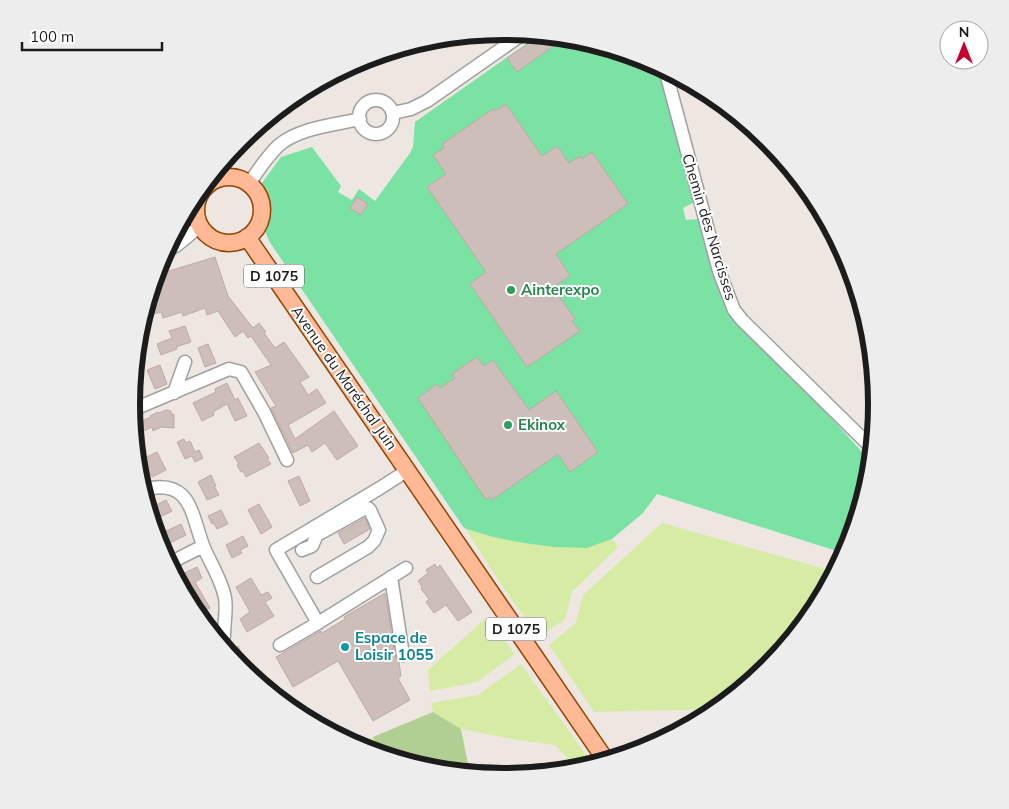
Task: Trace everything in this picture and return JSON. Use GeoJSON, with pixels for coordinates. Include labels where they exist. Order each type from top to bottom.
{"type":"FeatureCollection","features":[{"type":"Feature","properties":{"kind":"main road"},"geometry":{"type":"LineString","coordinates":[[196,210],[200,226],[207,235],[216,240],[227,243],[237,242],[255,230],[260,220],[262,209],[260,198],[254,189],[242,180],[226,177],[218,179]]}},
{"type":"Feature","properties":{"kind":"main road","name":"Avenue du Maréchal Juin"},"geometry":{"type":"LineString","coordinates":[[247,237],[408,470]]}},
{"type":"Feature","properties":{"kind":"main road","name":"D 1075"},"geometry":{"type":"LineString","coordinates":[[408,470],[603,756]]}},
{"type":"Feature","properties":{"kind":"street"},"geometry":{"type":"LineString","coordinates":[[393,113],[411,109],[427,101],[513,40]]}},
{"type":"Feature","properties":{"kind":"street","name":"Chemin des Narcisses"},"geometry":{"type":"LineString","coordinates":[[668,79],[720,271],[734,310],[867,443]]}},
{"type":"Feature","properties":{"kind":"street"},"geometry":{"type":"LineString","coordinates":[[378,100],[383,102],[391,108],[393,113],[390,128],[377,134],[367,132],[360,119],[362,108],[372,101],[378,100]]}},
{"type":"Feature","properties":{"kind":"street"},"geometry":{"type":"LineString","coordinates":[[249,184],[277,147],[289,138],[310,130],[360,119]]}},
{"type":"Feature","properties":{"kind":"street"},"geometry":{"type":"LineString","coordinates":[[177,245],[200,226]]}},
{"type":"Feature","properties":{"kind":"street"},"geometry":{"type":"LineString","coordinates":[[174,393],[185,362]]}},
{"type":"Feature","properties":{"kind":"street"},"geometry":{"type":"LineString","coordinates":[[140,407],[229,370],[241,372],[264,412],[287,460]]}},
{"type":"Feature","properties":{"kind":"street"},"geometry":{"type":"LineString","coordinates":[[318,623],[276,550],[408,470]]}},
{"type":"Feature","properties":{"kind":"street"},"geometry":{"type":"LineString","coordinates":[[150,488],[156,487],[173,490],[185,499],[193,512],[203,546],[225,597],[224,636]]}},
{"type":"Feature","properties":{"kind":"street"},"geometry":{"type":"LineString","coordinates":[[302,550],[312,546],[317,535],[364,509],[368,508],[370,510],[378,526],[378,534],[368,537],[363,542],[360,551],[317,577]]}},
{"type":"Feature","properties":{"kind":"street"},"geometry":{"type":"LineString","coordinates":[[175,560],[203,546]]}},
{"type":"Feature","properties":{"kind":"street"},"geometry":{"type":"LineString","coordinates":[[280,644],[318,623],[406,568]]}},
{"type":"Feature","properties":{"kind":"street"},"geometry":{"type":"LineString","coordinates":[[391,577],[403,655]]}},
{"type":"Feature","properties":{"kind":"green space","name":"Ainterexpo"},"geometry":{"type":"Polygon","coordinates":[[[530,41],[552,43],[599,52],[622,59],[661,76],[695,202],[683,208],[686,220],[700,219],[713,270],[726,310],[795,378],[865,456],[857,499],[838,551],[657,494],[643,513],[612,539],[587,548],[554,547],[524,543],[493,537],[464,528],[269,241],[264,228],[262,183],[281,157],[312,147],[341,186],[338,192],[352,200],[359,189],[375,201],[410,153],[413,147],[415,122],[530,41]]]}},
{"type":"Feature","properties":{"kind":"green space"},"geometry":{"type":"Polygon","coordinates":[[[662,523],[829,570],[808,607],[779,645],[745,679],[705,709],[594,712],[549,645],[576,623],[583,595],[662,523]]]}},
{"type":"Feature","properties":{"kind":"green space"},"geometry":{"type":"Polygon","coordinates":[[[465,528],[493,537],[554,547],[587,548],[612,539],[618,547],[572,592],[565,619],[539,637],[504,589],[465,528]]]}},
{"type":"Feature","properties":{"kind":"green space"},"geometry":{"type":"Polygon","coordinates":[[[486,618],[515,654],[477,682],[430,691],[428,670],[486,618]]]}},
{"type":"Feature","properties":{"kind":"green space"},"geometry":{"type":"Polygon","coordinates":[[[521,664],[589,759],[572,763],[555,745],[461,729],[433,712],[431,703],[478,695],[521,664]]]}},
{"type":"Feature","properties":{"kind":"green space"},"geometry":{"type":"Polygon","coordinates":[[[433,712],[461,729],[469,767],[433,762],[387,750],[377,746],[373,737],[433,712]]]}},
{"type":"Feature","properties":{"kind":"green space"},"geometry":{"type":"Polygon","coordinates":[[[373,737],[377,746],[365,741],[373,737]]]}},
{"type":"Feature","properties":{"kind":"building"},"geometry":{"type":"Polygon","coordinates":[[[532,41],[557,44],[517,72],[507,58],[532,41]]]}},
{"type":"Feature","properties":{"kind":"building"},"geometry":{"type":"Polygon","coordinates":[[[506,104],[542,156],[557,146],[569,163],[580,156],[582,159],[592,152],[628,204],[556,254],[570,276],[553,287],[575,319],[572,321],[580,331],[527,367],[470,284],[486,272],[427,187],[446,174],[433,155],[444,148],[442,144],[493,109],[495,111],[506,104]]]}},
{"type":"Feature","properties":{"kind":"building"},"geometry":{"type":"Polygon","coordinates":[[[357,197],[368,204],[361,215],[350,208],[357,197]]]}},
{"type":"Feature","properties":{"kind":"building"},"geometry":{"type":"Polygon","coordinates":[[[215,257],[228,296],[253,328],[259,323],[275,348],[284,342],[309,377],[300,382],[308,395],[317,389],[326,403],[288,425],[295,439],[334,411],[358,446],[337,460],[325,443],[312,452],[308,445],[293,453],[271,408],[276,406],[255,372],[271,365],[251,336],[248,338],[243,331],[235,337],[218,311],[207,315],[205,308],[183,316],[182,312],[163,318],[161,312],[153,314],[152,310],[165,272],[215,257]]]}},
{"type":"Feature","properties":{"kind":"building"},"geometry":{"type":"Polygon","coordinates":[[[185,326],[191,342],[161,355],[157,344],[172,338],[169,331],[185,326]]]}},
{"type":"Feature","properties":{"kind":"building"},"geometry":{"type":"Polygon","coordinates":[[[208,344],[216,363],[205,367],[198,348],[208,344]]]}},
{"type":"Feature","properties":{"kind":"building","name":"Ekinox"},"geometry":{"type":"Polygon","coordinates":[[[477,357],[484,366],[493,360],[529,410],[556,391],[598,452],[570,472],[558,454],[492,500],[490,497],[486,500],[418,398],[437,384],[440,388],[455,378],[452,374],[477,357]]]}},
{"type":"Feature","properties":{"kind":"building"},"geometry":{"type":"Polygon","coordinates":[[[160,365],[167,384],[155,389],[147,370],[160,365]]]}},
{"type":"Feature","properties":{"kind":"building"},"geometry":{"type":"Polygon","coordinates":[[[227,383],[235,400],[238,398],[247,416],[235,421],[227,404],[213,412],[214,415],[202,421],[193,403],[216,392],[215,389],[227,383]]]}},
{"type":"Feature","properties":{"kind":"building"},"geometry":{"type":"Polygon","coordinates":[[[166,410],[174,414],[174,428],[161,427],[153,431],[152,427],[141,432],[141,422],[166,410]]]}},
{"type":"Feature","properties":{"kind":"building"},"geometry":{"type":"Polygon","coordinates":[[[184,439],[186,443],[190,441],[195,452],[199,450],[203,458],[195,462],[192,456],[185,459],[177,442],[184,439]]]}},
{"type":"Feature","properties":{"kind":"building"},"geometry":{"type":"Polygon","coordinates":[[[259,443],[271,464],[246,477],[243,471],[241,472],[237,465],[239,464],[234,457],[259,443]]]}},
{"type":"Feature","properties":{"kind":"building"},"geometry":{"type":"Polygon","coordinates":[[[157,452],[166,470],[152,477],[144,458],[157,452]]]}},
{"type":"Feature","properties":{"kind":"building"},"geometry":{"type":"Polygon","coordinates":[[[211,475],[219,495],[207,500],[198,482],[211,475]]]}},
{"type":"Feature","properties":{"kind":"building"},"geometry":{"type":"Polygon","coordinates":[[[299,476],[310,501],[300,506],[288,481],[299,476]]]}},
{"type":"Feature","properties":{"kind":"building"},"geometry":{"type":"Polygon","coordinates":[[[166,500],[172,511],[158,518],[154,506],[166,500]]]}},
{"type":"Feature","properties":{"kind":"building"},"geometry":{"type":"Polygon","coordinates":[[[259,504],[272,527],[261,534],[248,510],[259,504]]]}},
{"type":"Feature","properties":{"kind":"building"},"geometry":{"type":"Polygon","coordinates":[[[221,510],[228,524],[217,529],[208,516],[221,510]]]}},
{"type":"Feature","properties":{"kind":"building"},"geometry":{"type":"Polygon","coordinates":[[[365,518],[370,529],[344,544],[338,533],[365,518]]]}},
{"type":"Feature","properties":{"kind":"building"},"geometry":{"type":"Polygon","coordinates":[[[181,524],[186,535],[168,544],[163,532],[181,524]]]}},
{"type":"Feature","properties":{"kind":"building"},"geometry":{"type":"Polygon","coordinates":[[[243,536],[248,546],[240,550],[242,553],[232,558],[226,545],[243,536]]]}},
{"type":"Feature","properties":{"kind":"building"},"geometry":{"type":"Polygon","coordinates":[[[435,564],[437,568],[440,565],[472,612],[458,621],[446,605],[434,613],[426,602],[429,599],[421,589],[422,587],[418,581],[428,573],[426,570],[435,564]]]}},
{"type":"Feature","properties":{"kind":"building"},"geometry":{"type":"Polygon","coordinates":[[[197,567],[202,578],[195,582],[210,608],[204,611],[182,574],[197,567]]]}},
{"type":"Feature","properties":{"kind":"building"},"geometry":{"type":"Polygon","coordinates":[[[251,578],[261,595],[268,592],[272,598],[265,602],[274,616],[247,632],[240,619],[250,612],[236,587],[251,578]]]}},
{"type":"Feature","properties":{"kind":"building","name":"Espace de Loisir 1055"},"geometry":{"type":"Polygon","coordinates":[[[385,593],[395,656],[399,662],[401,676],[398,678],[410,700],[373,721],[338,661],[293,687],[276,657],[321,631],[322,633],[345,619],[344,617],[385,593]]]}},
{"type":"Feature","properties":{"kind":"building"},"geometry":{"type":"Polygon","coordinates":[[[238,646],[243,657],[242,657],[233,648],[238,646]]]}},
{"type":"Feature","properties":{"kind":"place","name":"Ainterexpo"},"geometry":{"type":"Point","coordinates":[511,290]}},
{"type":"Feature","properties":{"kind":"place","name":"Ekinox"},"geometry":{"type":"Point","coordinates":[508,425]}},
{"type":"Feature","properties":{"kind":"place","name":"Espace de Loisir 1055"},"geometry":{"type":"Point","coordinates":[345,647]}}]}
